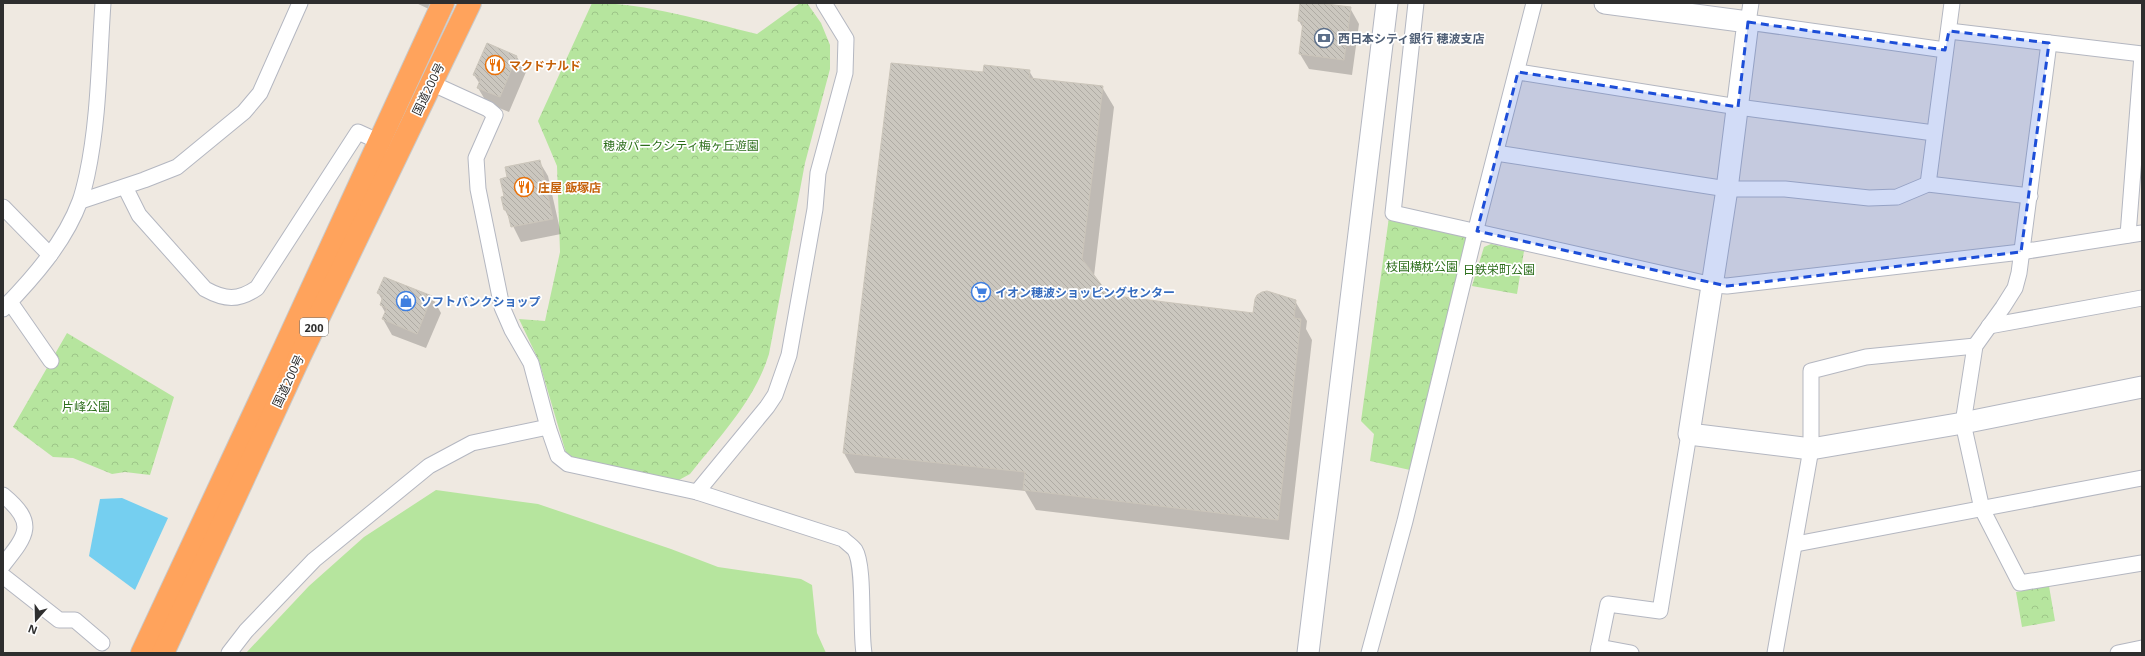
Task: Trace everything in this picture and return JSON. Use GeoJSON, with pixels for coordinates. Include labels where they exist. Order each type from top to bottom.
{"type":"FeatureCollection","features":[{"type":"Feature","properties":{"kind":"highway","name":"国道200号"},"geometry":{"type":"LineString","coordinates":[[142,653],[380,142],[443,3]]}},
{"type":"Feature","properties":{"kind":"highway","name":"国道200号"},"geometry":{"type":"LineString","coordinates":[[162,653],[300,356],[470,3]]}},
{"type":"Feature","properties":{"kind":"street"},"geometry":{"type":"LineString","coordinates":[[51,361],[6,306],[50,254],[66,232],[81,201],[91,155],[95,121],[103,3]]}},
{"type":"Feature","properties":{"kind":"street"},"geometry":{"type":"LineString","coordinates":[[81,201],[125,187],[177,167],[244,112],[260,93],[300,3]]}},
{"type":"Feature","properties":{"kind":"street"},"geometry":{"type":"LineString","coordinates":[[697,492],[767,408],[775,395],[789,355],[815,209],[818,173],[845,73],[846,39],[824,3]]}},
{"type":"Feature","properties":{"kind":"street"},"geometry":{"type":"LineString","coordinates":[[1308,653],[1387,3]]}},
{"type":"Feature","properties":{"kind":"street"},"geometry":{"type":"LineString","coordinates":[[1416,3],[1393,213],[1713,285],[1727,286],[2021,252],[2135,234],[2142,54],[1949,31]]}},
{"type":"Feature","properties":{"kind":"street"},"geometry":{"type":"LineString","coordinates":[[1369,653],[1405,522],[1477,231],[1478,217],[1518,72],[1534,3]]}},
{"type":"Feature","properties":{"kind":"street"},"geometry":{"type":"LineString","coordinates":[[1605,3],[1750,13],[1945,50]]}},
{"type":"Feature","properties":{"kind":"street"},"geometry":{"type":"LineString","coordinates":[[1928,184],[1952,3]]}},
{"type":"Feature","properties":{"kind":"street"},"geometry":{"type":"LineString","coordinates":[[1631,653],[1598,650],[1608,604],[1660,611],[1713,285],[1750,13]]}},
{"type":"Feature","properties":{"kind":"street"},"geometry":{"type":"LineString","coordinates":[[2049,42],[2019,273],[2014,288],[1975,346],[1963,423],[1982,509],[2020,583],[2142,563]]}},
{"type":"Feature","properties":{"kind":"street"},"geometry":{"type":"LineString","coordinates":[[1518,72],[1738,107],[1934,133]]}},
{"type":"Feature","properties":{"kind":"street"},"geometry":{"type":"LineString","coordinates":[[431,83],[488,109],[495,115],[476,158],[478,189],[502,307],[512,330],[532,362],[548,427],[558,456],[568,464],[697,492],[843,539],[855,550],[860,564],[861,636],[864,653]]}},
{"type":"Feature","properties":{"kind":"street"},"geometry":{"type":"LineString","coordinates":[[125,187],[139,215],[205,289],[219,296],[234,298],[246,296],[257,288],[358,132],[380,142]]}},
{"type":"Feature","properties":{"kind":"street"},"geometry":{"type":"LineString","coordinates":[[1496,153],[1727,189],[1785,189],[1869,198],[1897,198],[1928,184],[2030,196]]}},
{"type":"Feature","properties":{"kind":"street"},"geometry":{"type":"LineString","coordinates":[[3,207],[50,254]]}},
{"type":"Feature","properties":{"kind":"street"},"geometry":{"type":"LineString","coordinates":[[1989,326],[2142,298]]}},
{"type":"Feature","properties":{"kind":"street"},"geometry":{"type":"LineString","coordinates":[[1775,653],[1796,544],[1811,449],[1811,371],[1866,357],[1975,346]]}},
{"type":"Feature","properties":{"kind":"street"},"geometry":{"type":"LineString","coordinates":[[1689,434],[1811,449],[1963,423],[2142,387]]}},
{"type":"Feature","properties":{"kind":"street"},"geometry":{"type":"LineString","coordinates":[[229,653],[246,631],[314,560],[429,466],[472,443],[548,427]]}},
{"type":"Feature","properties":{"kind":"street"},"geometry":{"type":"LineString","coordinates":[[1796,544],[2142,478]]}},
{"type":"Feature","properties":{"kind":"street"},"geometry":{"type":"LineString","coordinates":[[3,495],[19,508],[24,517],[25,526],[20,543],[3,565]]}},
{"type":"Feature","properties":{"kind":"street"},"geometry":{"type":"LineString","coordinates":[[3,576],[59,620],[75,620],[102,643]]}},
{"type":"Feature","properties":{"kind":"street"},"geometry":{"type":"LineString","coordinates":[[2118,653],[2142,648]]}},
{"type":"Feature","properties":{"kind":"highlighted area"},"geometry":{"type":"Polygon","coordinates":[[[1748,22],[1945,50],[1949,31],[2049,43],[2021,252],[1727,286],[1477,231],[1518,72],[1738,107],[1748,22]]]}},
{"type":"Feature","properties":{"kind":"green space","name":"穂波パークシティ梅ヶ丘遊園"},"geometry":{"type":"Polygon","coordinates":[[[592,3],[655,9],[757,34],[800,3],[807,3],[821,23],[830,45],[830,69],[805,163],[769,354],[755,387],[736,417],[690,474],[679,480],[663,478],[574,458],[566,453],[539,361],[519,319],[545,321],[560,252],[557,166],[538,121],[592,3]]]}},
{"type":"Feature","properties":{"kind":"green space","name":"枝国横枕公園"},"geometry":{"type":"Polygon","coordinates":[[[1389,217],[1469,237],[1410,470],[1370,461],[1374,434],[1361,421],[1389,217]]]}},
{"type":"Feature","properties":{"kind":"green space","name":"日鉄栄町公園"},"geometry":{"type":"Polygon","coordinates":[[[1491,244],[1524,251],[1517,294],[1472,286],[1484,247],[1491,244]]]}},
{"type":"Feature","properties":{"kind":"green space","name":"片峰公園"},"geometry":{"type":"Polygon","coordinates":[[[67,333],[174,397],[150,475],[125,472],[112,474],[73,458],[53,457],[13,427],[67,333]]]}},
{"type":"Feature","properties":{"kind":"green space"},"geometry":{"type":"Polygon","coordinates":[[[436,490],[538,504],[671,549],[718,567],[801,579],[812,585],[817,633],[826,653],[246,653],[309,586],[364,537],[436,490]]]}},
{"type":"Feature","properties":{"kind":"green space"},"geometry":{"type":"Polygon","coordinates":[[[2049,586],[2055,621],[2022,627],[2016,592],[2049,586]]]}},
{"type":"Feature","properties":{"kind":"water"},"geometry":{"type":"Polygon","coordinates":[[[122,498],[168,518],[135,590],[89,556],[100,499],[122,498]]]}},
{"type":"Feature","properties":{"kind":"building","name":"西日本シティ銀行 穂波支店"},"geometry":{"type":"Polygon","coordinates":[[[1300,3],[1318,3],[1351,7],[1344,60],[1299,54],[1303,22],[1298,21],[1300,3]]]}},
{"type":"Feature","properties":{"kind":"building","name":"マクドナルド"},"geometry":{"type":"Polygon","coordinates":[[[487,43],[517,56],[500,97],[477,88],[481,78],[473,75],[487,43]]]}},
{"type":"Feature","properties":{"kind":"building","name":"イオン穂波ショッピングセンター"},"geometry":{"type":"Polygon","coordinates":[[[891,63],[983,72],[984,65],[1030,70],[1029,78],[1103,86],[1082,259],[1109,295],[1253,313],[1255,299],[1257,295],[1262,292],[1267,291],[1296,300],[1294,318],[1301,319],[1278,520],[1023,490],[1025,472],[843,453],[891,63]]]}},
{"type":"Feature","properties":{"kind":"building","name":"庄屋 飯塚店"},"geometry":{"type":"Polygon","coordinates":[[[540,160],[553,219],[511,227],[507,210],[504,210],[501,197],[504,196],[500,179],[507,177],[505,167],[540,160]]]}},
{"type":"Feature","properties":{"kind":"building","name":"ソフトバンクショップ"},"geometry":{"type":"Polygon","coordinates":[[[384,277],[432,296],[417,334],[382,319],[387,308],[380,305],[383,296],[377,293],[384,277]]]}},
{"type":"Feature","properties":{"kind":"place","name":"西日本シティ銀行 穂波支店"},"geometry":{"type":"Point","coordinates":[1324,38]}},
{"type":"Feature","properties":{"kind":"place","name":"マクドナルド"},"geometry":{"type":"Point","coordinates":[495,65]}},
{"type":"Feature","properties":{"kind":"place","name":"庄屋 飯塚店"},"geometry":{"type":"Point","coordinates":[524,187]}},
{"type":"Feature","properties":{"kind":"place","name":"イオン穂波ショッピングセンター"},"geometry":{"type":"Point","coordinates":[981,292]}},
{"type":"Feature","properties":{"kind":"place","name":"ソフトバンクショップ"},"geometry":{"type":"Point","coordinates":[406,301]}}]}
